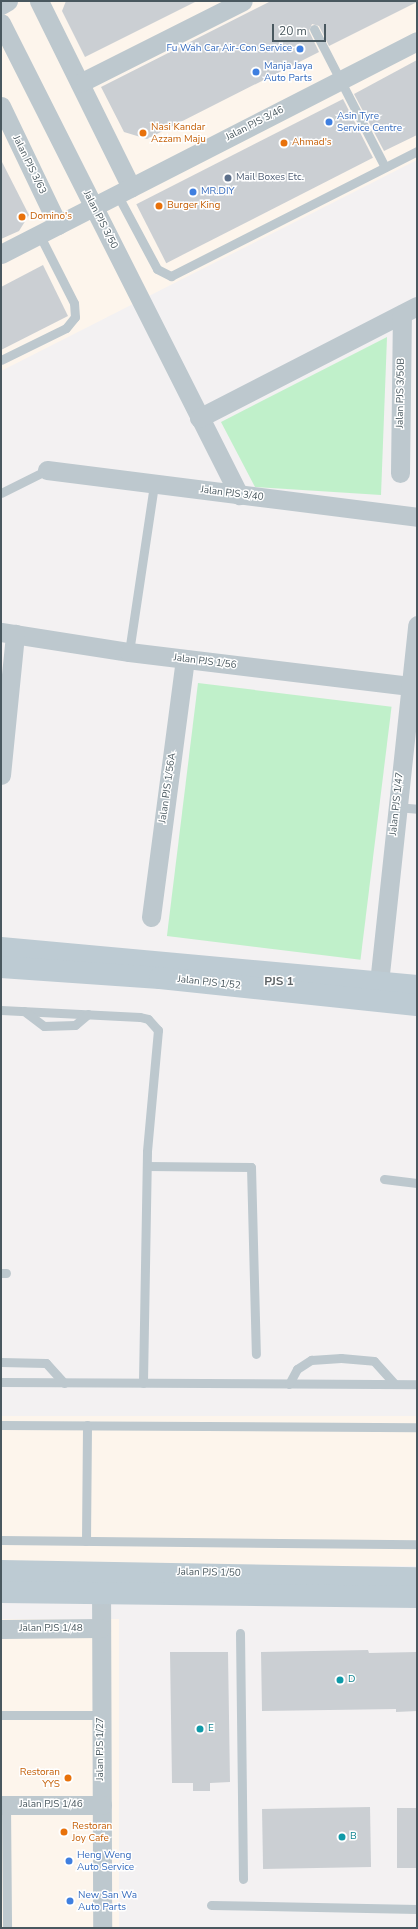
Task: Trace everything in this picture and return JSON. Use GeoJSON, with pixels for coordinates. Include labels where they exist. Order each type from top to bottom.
{"type":"FeatureCollection","features":[{"type":"Feature","properties":{"kind":"street"},"geometry":{"type":"LineString","coordinates":[[1,5],[8,1]]}},
{"type":"Feature","properties":{"kind":"street"},"geometry":{"type":"LineString","coordinates":[[39,1],[80,84],[124,191]]}},
{"type":"Feature","properties":{"kind":"street"},"geometry":{"type":"LineString","coordinates":[[80,84],[243,1]]}},
{"type":"Feature","properties":{"kind":"street","name":"Jalan PJS 3/50"},"geometry":{"type":"LineString","coordinates":[[1,23],[199,418],[239,494]]}},
{"type":"Feature","properties":{"kind":"street","name":"Jalan PJS 3/46"},"geometry":{"type":"LineString","coordinates":[[1,254],[417,41]]}},
{"type":"Feature","properties":{"kind":"street","name":"Jalan PJS 3/63"},"geometry":{"type":"LineString","coordinates":[[1,106],[58,225]]}},
{"type":"Feature","properties":{"kind":"street"},"geometry":{"type":"LineString","coordinates":[[199,418],[409,310]]}},
{"type":"Feature","properties":{"kind":"street","name":"Jalan PJS 3/50B"},"geometry":{"type":"LineString","coordinates":[[400,473],[409,310]]}},
{"type":"Feature","properties":{"kind":"street","name":"Jalan PJS 3/40"},"geometry":{"type":"LineString","coordinates":[[47,470],[417,517]]}},
{"type":"Feature","properties":{"kind":"street","name":"Jalan PJS 1/47"},"geometry":{"type":"LineString","coordinates":[[379,983],[396,807],[417,625]]}},
{"type":"Feature","properties":{"kind":"street"},"geometry":{"type":"LineString","coordinates":[[1,775],[8,633]]}},
{"type":"Feature","properties":{"kind":"street","name":"Jalan PJS 1/56"},"geometry":{"type":"LineString","coordinates":[[8,633],[185,660],[410,686]]}},
{"type":"Feature","properties":{"kind":"street","name":"Jalan PJS 1/56A"},"geometry":{"type":"LineString","coordinates":[[151,917],[185,660]]}},
{"type":"Feature","properties":{"kind":"street","name":"Jalan PJS 1/52"},"geometry":{"type":"LineString","coordinates":[[1,948],[417,986]]}},
{"type":"Feature","properties":{"kind":"street","name":"Jalan PJS 1/52"},"geometry":{"type":"LineString","coordinates":[[1,967],[160,978],[417,1005]]}},
{"type":"Feature","properties":{"kind":"street","name":"Jalan PJS 1/50"},"geometry":{"type":"LineString","coordinates":[[1,1571],[101,1581],[417,1597]]}},
{"type":"Feature","properties":{"kind":"street","name":"Jalan PJS 1/50"},"geometry":{"type":"LineString","coordinates":[[1,1592],[101,1581],[417,1578]]}},
{"type":"Feature","properties":{"kind":"street","name":"Jalan PJS 1/27"},"geometry":{"type":"LineString","coordinates":[[101,1581],[102,1928]]}},
{"type":"Feature","properties":{"kind":"street","name":"Jalan PJS 1/48"},"geometry":{"type":"LineString","coordinates":[[1,1629],[102,1628]]}},
{"type":"Feature","properties":{"kind":"street","name":"Jalan PJS 1/46"},"geometry":{"type":"LineString","coordinates":[[3,1805],[102,1805]]}},
{"type":"Feature","properties":{"kind":"lane"},"geometry":{"type":"LineString","coordinates":[[314,29],[339,81],[386,167]]}},
{"type":"Feature","properties":{"kind":"lane"},"geometry":{"type":"LineString","coordinates":[[124,191],[157,269],[170,276],[417,151]]}},
{"type":"Feature","properties":{"kind":"lane"},"geometry":{"type":"LineString","coordinates":[[1,360],[66,328],[75,317],[74,303],[39,234]]}},
{"type":"Feature","properties":{"kind":"lane"},"geometry":{"type":"LineString","coordinates":[[1,493],[47,470]]}},
{"type":"Feature","properties":{"kind":"lane"},"geometry":{"type":"LineString","coordinates":[[129,652],[154,484]]}},
{"type":"Feature","properties":{"kind":"lane"},"geometry":{"type":"LineString","coordinates":[[396,807],[417,809]]}},
{"type":"Feature","properties":{"kind":"lane"},"geometry":{"type":"LineString","coordinates":[[1,1010],[88,1014],[148,1019],[158,1030],[147,1152],[143,1383]]}},
{"type":"Feature","properties":{"kind":"lane"},"geometry":{"type":"LineString","coordinates":[[24,1011],[44,1026],[75,1025],[88,1014]]}},
{"type":"Feature","properties":{"kind":"lane"},"geometry":{"type":"LineString","coordinates":[[147,1166],[251,1168],[256,1354]]}},
{"type":"Feature","properties":{"kind":"lane"},"geometry":{"type":"LineString","coordinates":[[384,1179],[417,1183]]}},
{"type":"Feature","properties":{"kind":"lane"},"geometry":{"type":"LineString","coordinates":[[289,1384],[297,1369],[311,1360],[341,1358],[374,1361],[394,1383]]}},
{"type":"Feature","properties":{"kind":"lane"},"geometry":{"type":"LineString","coordinates":[[1,1362],[46,1363],[64,1383]]}},
{"type":"Feature","properties":{"kind":"lane"},"geometry":{"type":"LineString","coordinates":[[1,1382],[417,1384]]}},
{"type":"Feature","properties":{"kind":"lane"},"geometry":{"type":"LineString","coordinates":[[1,1425],[417,1427]]}},
{"type":"Feature","properties":{"kind":"lane"},"geometry":{"type":"LineString","coordinates":[[86,1425],[86,1541]]}},
{"type":"Feature","properties":{"kind":"lane"},"geometry":{"type":"LineString","coordinates":[[1,1540],[417,1544]]}},
{"type":"Feature","properties":{"kind":"lane"},"geometry":{"type":"LineString","coordinates":[[240,1633],[243,1879]]}},
{"type":"Feature","properties":{"kind":"lane"},"geometry":{"type":"LineString","coordinates":[[1,1715],[102,1715]]}},
{"type":"Feature","properties":{"kind":"lane"},"geometry":{"type":"LineString","coordinates":[[3,1805],[7,1928]]}},
{"type":"Feature","properties":{"kind":"lane"},"geometry":{"type":"LineString","coordinates":[[211,1905],[417,1909]]}},
{"type":"Feature","properties":{"kind":"shaded area"},"geometry":{"type":"Polygon","coordinates":[[[1,1],[417,1],[417,160],[1,371],[1,1]]]}},
{"type":"Feature","properties":{"kind":"shaded area"},"geometry":{"type":"Polygon","coordinates":[[[1,1416],[417,1416],[417,1566],[1,1566],[1,1416]]]}},
{"type":"Feature","properties":{"kind":"shaded area"},"geometry":{"type":"Polygon","coordinates":[[[1,1619],[119,1619],[119,1928],[1,1928],[1,1619]]]}},
{"type":"Feature","properties":{"kind":"green space"},"geometry":{"type":"Polygon","coordinates":[[[387,337],[381,495],[255,487],[221,422],[387,337]]]}},
{"type":"Feature","properties":{"kind":"green space"},"geometry":{"type":"Polygon","coordinates":[[[198,683],[392,707],[360,960],[167,936],[198,683]]]}},
{"type":"Feature","properties":{"kind":"building"},"geometry":{"type":"Polygon","coordinates":[[[66,1],[197,1],[85,57],[62,11],[66,1]]]}},
{"type":"Feature","properties":{"kind":"building"},"geometry":{"type":"Polygon","coordinates":[[[271,1],[417,2],[329,46],[319,26],[312,24],[309,31],[319,52],[147,139],[124,132],[101,87],[271,1]]]}},
{"type":"Feature","properties":{"kind":"building"},"geometry":{"type":"Polygon","coordinates":[[[417,60],[417,135],[384,151],[354,94],[417,60]]]}},
{"type":"Feature","properties":{"kind":"building"},"geometry":{"type":"Polygon","coordinates":[[[343,99],[373,158],[166,263],[136,204],[343,99]]]}},
{"type":"Feature","properties":{"kind":"building"},"geometry":{"type":"Polygon","coordinates":[[[1,160],[29,215],[19,231],[1,239],[1,160]]]}},
{"type":"Feature","properties":{"kind":"building"},"geometry":{"type":"Polygon","coordinates":[[[43,265],[68,316],[1,350],[1,287],[43,265]]]}},
{"type":"Feature","properties":{"kind":"building","name":"D"},"geometry":{"type":"Polygon","coordinates":[[[368,1650],[369,1653],[417,1652],[417,1711],[396,1712],[396,1709],[262,1711],[261,1652],[368,1650]]]}},
{"type":"Feature","properties":{"kind":"building","name":"E"},"geometry":{"type":"Polygon","coordinates":[[[170,1652],[228,1652],[230,1782],[210,1783],[210,1791],[193,1791],[193,1783],[172,1783],[170,1652]]]}},
{"type":"Feature","properties":{"kind":"building","name":"B"},"geometry":{"type":"Polygon","coordinates":[[[370,1807],[371,1867],[263,1869],[262,1809],[370,1807]]]}},
{"type":"Feature","properties":{"kind":"building"},"geometry":{"type":"Polygon","coordinates":[[[397,1808],[417,1808],[417,1868],[397,1868],[397,1808]]]}},
{"type":"Feature","properties":{"kind":"place","name":"Fu Wah Car Air-Con Service"},"geometry":{"type":"Point","coordinates":[300,49]}},
{"type":"Feature","properties":{"kind":"place","name":"Manja Jaya Auto Parts"},"geometry":{"type":"Point","coordinates":[256,72]}},
{"type":"Feature","properties":{"kind":"place","name":"Asin Tyre Service Centre"},"geometry":{"type":"Point","coordinates":[329,122]}},
{"type":"Feature","properties":{"kind":"place","name":"Nasi Kandar Azzam Maju"},"geometry":{"type":"Point","coordinates":[143,133]}},
{"type":"Feature","properties":{"kind":"place","name":"Ahmad's"},"geometry":{"type":"Point","coordinates":[284,143]}},
{"type":"Feature","properties":{"kind":"place","name":"Mail Boxes Etc."},"geometry":{"type":"Point","coordinates":[228,178]}},
{"type":"Feature","properties":{"kind":"place","name":"MR.DIY"},"geometry":{"type":"Point","coordinates":[193,192]}},
{"type":"Feature","properties":{"kind":"place","name":"Burger King"},"geometry":{"type":"Point","coordinates":[159,206]}},
{"type":"Feature","properties":{"kind":"place","name":"Domino's"},"geometry":{"type":"Point","coordinates":[22,217]}},
{"type":"Feature","properties":{"kind":"place","name":"D"},"geometry":{"type":"Point","coordinates":[340,1680]}},
{"type":"Feature","properties":{"kind":"place","name":"E"},"geometry":{"type":"Point","coordinates":[200,1729]}},
{"type":"Feature","properties":{"kind":"place","name":"Restoran YYS"},"geometry":{"type":"Point","coordinates":[68,1778]}},
{"type":"Feature","properties":{"kind":"place","name":"Restoran Joy Cafe"},"geometry":{"type":"Point","coordinates":[64,1832]}},
{"type":"Feature","properties":{"kind":"place","name":"B"},"geometry":{"type":"Point","coordinates":[342,1837]}},
{"type":"Feature","properties":{"kind":"place","name":"Heng Weng Auto Service"},"geometry":{"type":"Point","coordinates":[69,1861]}},
{"type":"Feature","properties":{"kind":"place","name":"New San Wa Auto Parts"},"geometry":{"type":"Point","coordinates":[70,1901]}},
{"type":"Feature","properties":{"kind":"district","name":"PJS 1"},"geometry":{"type":"Point","coordinates":[279,982]}}]}
